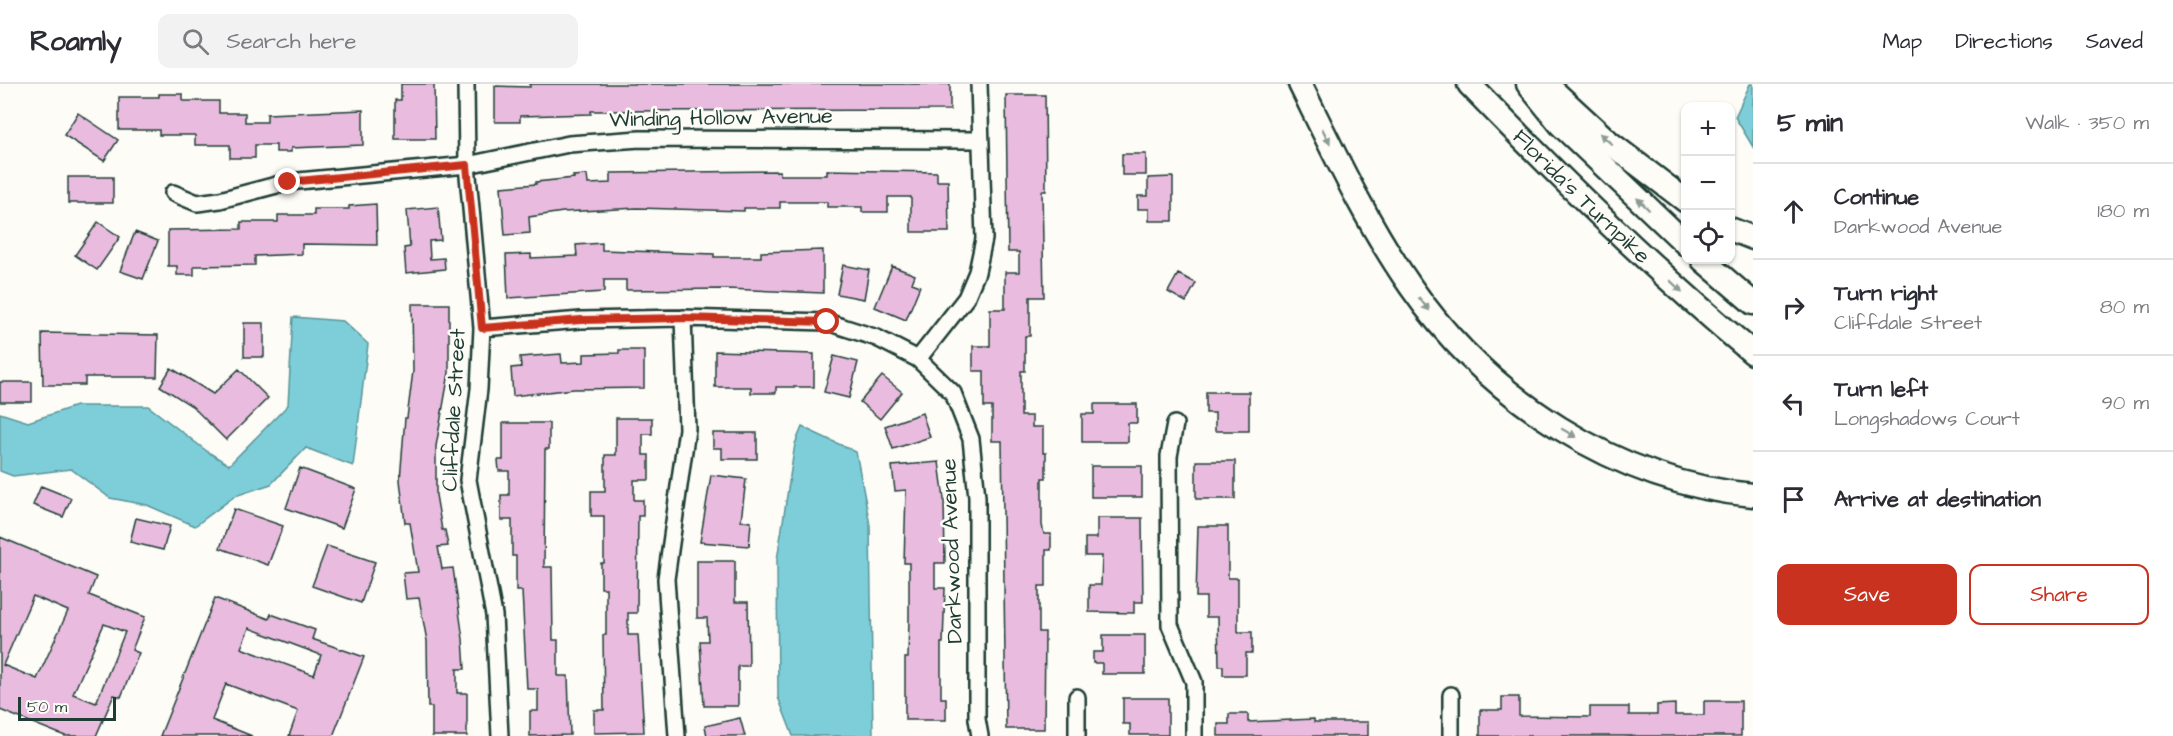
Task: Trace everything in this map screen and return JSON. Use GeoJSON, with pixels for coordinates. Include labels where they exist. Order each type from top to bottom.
{"type":"FeatureCollection","features":[{"type":"Feature","properties":{"kind":"highway"},"geometry":{"type":"LineString","coordinates":[[1300,84],[1373,227],[1411,288],[1449,335],[1493,379],[1545,419],[1602,452],[1662,476],[1728,493],[1753,495]]}},
{"type":"Feature","properties":{"kind":"highway","name":"Florida's Turnpike"},"geometry":{"type":"LineString","coordinates":[[1469,84],[1579,198],[1703,311],[1753,353]]}},
{"type":"Feature","properties":{"kind":"highway","name":"Florida's Turnpike"},"geometry":{"type":"LineString","coordinates":[[1528,84],[1562,124],[1681,239]]}},
{"type":"Feature","properties":{"kind":"highway"},"geometry":{"type":"LineString","coordinates":[[1546,84],[1610,143],[1681,197]]}},
{"type":"Feature","properties":{"kind":"highway"},"geometry":{"type":"LineString","coordinates":[[1735,231],[1753,238]]}},
{"type":"Feature","properties":{"kind":"highway"},"geometry":{"type":"LineString","coordinates":[[1708,264],[1753,303]]}},
{"type":"Feature","properties":{"kind":"street","name":"Cliffdale Street"},"geometry":{"type":"LineString","coordinates":[[466,84],[467,165],[482,328],[479,389],[468,480],[494,615],[500,736]]}},
{"type":"Feature","properties":{"kind":"street"},"geometry":{"type":"LineString","coordinates":[[918,359],[966,298],[977,272],[984,239],[979,140],[979,84]]}},
{"type":"Feature","properties":{"kind":"street","name":"Winding Hollow Avenue"},"geometry":{"type":"LineString","coordinates":[[173,193],[197,203],[288,182],[467,165],[569,144],[640,139],[979,140]]}},
{"type":"Feature","properties":{"kind":"street"},"geometry":{"type":"LineString","coordinates":[[677,736],[666,579],[687,429],[683,318]]}},
{"type":"Feature","properties":{"kind":"street","name":"Darkwood Avenue"},"geometry":{"type":"LineString","coordinates":[[482,328],[581,320],[683,318],[827,322],[877,338],[918,359],[953,393],[971,439],[977,497],[977,719],[980,736]]}},
{"type":"Feature","properties":{"kind":"street"},"geometry":{"type":"LineString","coordinates":[[1175,424],[1169,456],[1170,625],[1194,682],[1194,736]]}},
{"type":"Feature","properties":{"kind":"street"},"geometry":{"type":"LineString","coordinates":[[1451,695],[1451,736]]}},
{"type":"Feature","properties":{"kind":"street"},"geometry":{"type":"LineString","coordinates":[[1077,697],[1077,736]]}},
{"type":"Feature","properties":{"kind":"water"},"geometry":{"type":"Polygon","coordinates":[[[1750,84],[1753,84],[1753,147],[1735,117],[1750,84]]]}},
{"type":"Feature","properties":{"kind":"water"},"geometry":{"type":"Polygon","coordinates":[[[293,317],[343,321],[368,344],[353,466],[306,448],[271,484],[235,496],[195,526],[147,505],[110,498],[71,469],[13,476],[0,471],[0,413],[28,422],[76,406],[148,406],[208,452],[229,465],[288,405],[293,317]]]}},
{"type":"Feature","properties":{"kind":"water"},"geometry":{"type":"Polygon","coordinates":[[[802,427],[856,452],[870,525],[873,736],[793,736],[778,697],[777,560],[795,444],[802,427]]]}},
{"type":"Feature","properties":{"kind":"building"},"geometry":{"type":"Polygon","coordinates":[[[401,84],[434,84],[435,139],[395,139],[395,100],[401,100],[401,84]]]}},
{"type":"Feature","properties":{"kind":"building"},"geometry":{"type":"Polygon","coordinates":[[[530,84],[950,84],[950,110],[591,111],[591,114],[520,116],[520,122],[495,122],[495,86],[530,87],[530,84]]]}},
{"type":"Feature","properties":{"kind":"building"},"geometry":{"type":"Polygon","coordinates":[[[159,94],[183,94],[183,101],[219,101],[219,113],[245,113],[245,122],[267,122],[267,114],[363,110],[363,145],[291,148],[291,152],[276,152],[276,145],[255,145],[255,158],[230,158],[230,145],[195,145],[195,135],[159,135],[159,130],[119,130],[119,97],[159,97],[159,94]]]}},
{"type":"Feature","properties":{"kind":"building"},"geometry":{"type":"Polygon","coordinates":[[[1006,95],[1045,95],[1046,191],[1042,191],[1044,297],[1030,297],[1030,336],[1025,336],[1025,371],[1021,371],[1021,416],[1032,416],[1032,427],[1043,427],[1043,453],[1046,453],[1046,478],[1042,478],[1042,525],[1044,534],[1051,534],[1051,550],[1046,550],[1046,586],[1039,586],[1039,632],[1045,632],[1044,729],[1006,729],[1002,441],[992,441],[992,407],[984,407],[984,371],[973,371],[973,346],[990,346],[990,309],[1005,309],[1005,272],[1019,272],[1019,252],[1008,252],[1006,95]]]}},
{"type":"Feature","properties":{"kind":"building"},"geometry":{"type":"Polygon","coordinates":[[[78,113],[118,140],[104,161],[64,135],[78,113]]]}},
{"type":"Feature","properties":{"kind":"building"},"geometry":{"type":"Polygon","coordinates":[[[1122,154],[1146,154],[1146,175],[1122,175],[1122,154]]]}},
{"type":"Feature","properties":{"kind":"building"},"geometry":{"type":"Polygon","coordinates":[[[827,170],[937,172],[937,181],[948,181],[949,232],[911,232],[911,197],[888,197],[888,212],[862,212],[862,207],[827,207],[827,202],[780,202],[780,208],[744,208],[744,211],[637,208],[563,212],[529,217],[530,233],[505,235],[501,187],[536,184],[536,182],[587,175],[588,184],[611,183],[611,173],[780,171],[780,175],[827,175],[827,170]]]}},
{"type":"Feature","properties":{"kind":"building"},"geometry":{"type":"Polygon","coordinates":[[[68,177],[113,177],[113,203],[68,203],[68,177]]]}},
{"type":"Feature","properties":{"kind":"building"},"geometry":{"type":"Polygon","coordinates":[[[1173,177],[1173,221],[1149,221],[1149,209],[1138,209],[1138,196],[1148,196],[1148,178],[1173,177]]]}},
{"type":"Feature","properties":{"kind":"building"},"geometry":{"type":"Polygon","coordinates":[[[376,204],[377,245],[302,244],[302,254],[255,256],[255,265],[194,266],[194,275],[177,275],[177,266],[168,266],[168,230],[241,229],[241,222],[278,222],[278,215],[314,215],[314,209],[349,209],[349,206],[376,204]]]}},
{"type":"Feature","properties":{"kind":"building"},"geometry":{"type":"Polygon","coordinates":[[[438,207],[441,240],[429,241],[430,259],[444,258],[445,269],[406,273],[404,248],[410,247],[407,210],[438,207]]]}},
{"type":"Feature","properties":{"kind":"building"},"geometry":{"type":"Polygon","coordinates":[[[98,222],[120,237],[97,270],[75,255],[98,222]]]}},
{"type":"Feature","properties":{"kind":"building"},"geometry":{"type":"Polygon","coordinates":[[[135,232],[158,241],[143,279],[120,271],[135,232]]]}},
{"type":"Feature","properties":{"kind":"building"},"geometry":{"type":"Polygon","coordinates":[[[602,243],[602,250],[714,254],[714,257],[761,257],[761,252],[823,250],[823,293],[726,289],[626,290],[626,280],[604,280],[604,292],[508,298],[506,255],[531,254],[531,258],[577,256],[576,245],[602,243]]]}},
{"type":"Feature","properties":{"kind":"building"},"geometry":{"type":"Polygon","coordinates":[[[843,265],[869,270],[864,299],[837,294],[843,265]]]}},
{"type":"Feature","properties":{"kind":"building"},"geometry":{"type":"Polygon","coordinates":[[[892,266],[915,275],[912,283],[920,286],[906,320],[875,307],[892,266]]]}},
{"type":"Feature","properties":{"kind":"building"},"geometry":{"type":"Polygon","coordinates":[[[1178,274],[1196,283],[1186,302],[1168,292],[1178,274]]]}},
{"type":"Feature","properties":{"kind":"building"},"geometry":{"type":"Polygon","coordinates":[[[412,304],[449,304],[449,373],[436,446],[436,495],[442,530],[445,530],[448,546],[438,547],[442,569],[453,568],[465,669],[457,669],[457,693],[467,693],[467,736],[432,736],[432,707],[428,707],[427,641],[419,598],[406,599],[403,573],[418,572],[410,523],[405,523],[400,480],[405,418],[407,418],[413,371],[412,304]]]}},
{"type":"Feature","properties":{"kind":"building"},"geometry":{"type":"Polygon","coordinates":[[[244,323],[264,323],[264,357],[244,357],[244,323]]]}},
{"type":"Feature","properties":{"kind":"building"},"geometry":{"type":"Polygon","coordinates":[[[42,333],[158,335],[157,377],[85,377],[85,385],[43,385],[42,333]]]}},
{"type":"Feature","properties":{"kind":"building"},"geometry":{"type":"Polygon","coordinates":[[[619,350],[644,350],[644,388],[574,389],[513,396],[511,368],[521,367],[520,357],[561,354],[562,363],[584,362],[584,354],[619,353],[619,350]]]}},
{"type":"Feature","properties":{"kind":"building"},"geometry":{"type":"Polygon","coordinates":[[[715,351],[814,354],[814,387],[776,387],[776,393],[751,393],[751,387],[715,387],[715,351]]]}},
{"type":"Feature","properties":{"kind":"building"},"geometry":{"type":"Polygon","coordinates":[[[834,356],[858,362],[849,398],[824,392],[834,356]]]}},
{"type":"Feature","properties":{"kind":"building"},"geometry":{"type":"Polygon","coordinates":[[[171,368],[213,394],[239,369],[268,398],[226,440],[192,406],[160,386],[171,368]]]}},
{"type":"Feature","properties":{"kind":"building"},"geometry":{"type":"Polygon","coordinates":[[[882,376],[902,392],[880,419],[860,402],[882,376]]]}},
{"type":"Feature","properties":{"kind":"building"},"geometry":{"type":"Polygon","coordinates":[[[0,382],[32,382],[32,402],[0,402],[0,382]]]}},
{"type":"Feature","properties":{"kind":"building"},"geometry":{"type":"Polygon","coordinates":[[[1206,392],[1249,392],[1249,431],[1215,431],[1215,413],[1206,413],[1206,392]]]}},
{"type":"Feature","properties":{"kind":"building"},"geometry":{"type":"Polygon","coordinates":[[[1094,404],[1137,404],[1137,423],[1128,423],[1128,442],[1082,442],[1082,414],[1094,414],[1094,404]]]}},
{"type":"Feature","properties":{"kind":"building"},"geometry":{"type":"Polygon","coordinates":[[[922,413],[930,437],[893,449],[885,426],[922,413]]]}},
{"type":"Feature","properties":{"kind":"building"},"geometry":{"type":"Polygon","coordinates":[[[616,418],[652,418],[652,434],[643,434],[643,455],[649,455],[649,480],[634,480],[634,500],[643,500],[643,516],[638,516],[637,613],[628,613],[628,635],[638,635],[644,732],[594,733],[594,710],[604,710],[603,635],[606,635],[606,588],[601,588],[601,563],[604,563],[604,516],[591,516],[591,491],[605,491],[605,455],[616,455],[616,418]]]}},
{"type":"Feature","properties":{"kind":"building"},"geometry":{"type":"Polygon","coordinates":[[[503,423],[549,423],[549,449],[545,449],[544,567],[552,567],[553,640],[558,640],[558,676],[568,676],[570,735],[530,736],[530,711],[538,711],[538,689],[527,689],[522,591],[516,591],[516,556],[512,556],[512,520],[501,520],[501,495],[509,495],[509,471],[499,471],[498,460],[503,460],[503,423]]]}},
{"type":"Feature","properties":{"kind":"building"},"geometry":{"type":"Polygon","coordinates":[[[713,433],[757,433],[757,459],[722,459],[722,448],[713,448],[713,433]]]}},
{"type":"Feature","properties":{"kind":"building"},"geometry":{"type":"Polygon","coordinates":[[[1196,461],[1235,461],[1235,499],[1196,499],[1196,461]]]}},
{"type":"Feature","properties":{"kind":"building"},"geometry":{"type":"Polygon","coordinates":[[[939,462],[944,499],[945,563],[935,563],[935,588],[945,588],[943,643],[941,643],[941,698],[946,698],[946,720],[905,720],[905,658],[908,658],[909,618],[909,563],[904,563],[906,490],[895,491],[892,466],[939,462]]]}},
{"type":"Feature","properties":{"kind":"building"},"geometry":{"type":"Polygon","coordinates":[[[1091,466],[1142,466],[1142,497],[1091,497],[1091,466]]]}},
{"type":"Feature","properties":{"kind":"building"},"geometry":{"type":"Polygon","coordinates":[[[300,468],[356,489],[342,528],[286,508],[300,468]]]}},
{"type":"Feature","properties":{"kind":"building"},"geometry":{"type":"Polygon","coordinates":[[[711,475],[746,479],[741,521],[751,522],[749,546],[700,542],[711,475]]]}},
{"type":"Feature","properties":{"kind":"building"},"geometry":{"type":"Polygon","coordinates":[[[41,486],[71,498],[63,517],[33,505],[41,486]]]}},
{"type":"Feature","properties":{"kind":"building"},"geometry":{"type":"Polygon","coordinates":[[[234,509],[283,526],[268,565],[220,548],[234,509]]]}},
{"type":"Feature","properties":{"kind":"building"},"geometry":{"type":"Polygon","coordinates":[[[136,518],[170,526],[163,550],[130,542],[136,518]]]}},
{"type":"Feature","properties":{"kind":"building"},"geometry":{"type":"Polygon","coordinates":[[[1097,518],[1142,518],[1143,602],[1134,602],[1134,613],[1089,612],[1089,585],[1101,585],[1102,556],[1085,556],[1085,538],[1097,538],[1097,518]]]}},
{"type":"Feature","properties":{"kind":"building"},"geometry":{"type":"Polygon","coordinates":[[[1198,526],[1228,526],[1228,578],[1238,578],[1238,632],[1252,632],[1252,653],[1246,653],[1246,675],[1223,675],[1223,666],[1219,666],[1218,617],[1206,617],[1206,597],[1196,597],[1198,526]]]}},
{"type":"Feature","properties":{"kind":"building"},"geometry":{"type":"Polygon","coordinates":[[[0,537],[96,577],[89,595],[145,617],[132,650],[139,653],[121,697],[114,695],[96,736],[65,736],[0,710],[0,537]],[[33,596],[3,665],[37,679],[68,611],[33,596]],[[104,624],[73,694],[96,703],[125,632],[104,624]]]}},
{"type":"Feature","properties":{"kind":"building"},"geometry":{"type":"Polygon","coordinates":[[[327,546],[375,562],[361,603],[312,586],[327,546]]]}},
{"type":"Feature","properties":{"kind":"building"},"geometry":{"type":"Polygon","coordinates":[[[697,561],[735,561],[735,602],[748,602],[749,666],[738,666],[738,706],[704,706],[700,641],[708,641],[707,618],[697,618],[697,561]]]}},
{"type":"Feature","properties":{"kind":"building"},"geometry":{"type":"Polygon","coordinates":[[[215,598],[269,619],[271,614],[315,630],[312,639],[364,657],[333,736],[289,736],[298,711],[226,684],[212,720],[252,736],[160,736],[215,598]],[[249,628],[241,648],[314,675],[321,655],[249,628]]]}},
{"type":"Feature","properties":{"kind":"building"},"geometry":{"type":"Polygon","coordinates":[[[1103,635],[1145,635],[1145,674],[1102,674],[1102,663],[1093,663],[1093,652],[1103,652],[1103,635]]]}},
{"type":"Feature","properties":{"kind":"building"},"geometry":{"type":"Polygon","coordinates":[[[1502,697],[1519,697],[1519,716],[1590,717],[1590,707],[1629,707],[1629,715],[1657,715],[1657,705],[1675,704],[1675,715],[1704,715],[1704,701],[1741,701],[1741,736],[1480,736],[1480,710],[1502,710],[1502,697]]]}},
{"type":"Feature","properties":{"kind":"building"},"geometry":{"type":"Polygon","coordinates":[[[1123,698],[1168,698],[1168,735],[1130,735],[1130,724],[1123,724],[1123,698]]]}},
{"type":"Feature","properties":{"kind":"building"},"geometry":{"type":"Polygon","coordinates":[[[1229,714],[1248,714],[1248,722],[1314,719],[1314,722],[1368,722],[1368,736],[1218,736],[1218,724],[1229,724],[1229,714]]]}},
{"type":"Feature","properties":{"kind":"building"},"geometry":{"type":"Polygon","coordinates":[[[740,718],[745,736],[707,736],[705,726],[740,718]]]}},
{"type":"Feature","properties":{"kind":"route"},"geometry":{"type":"LineString","coordinates":[[288,182],[467,165],[482,328],[581,320],[683,318],[827,322]]}}]}
